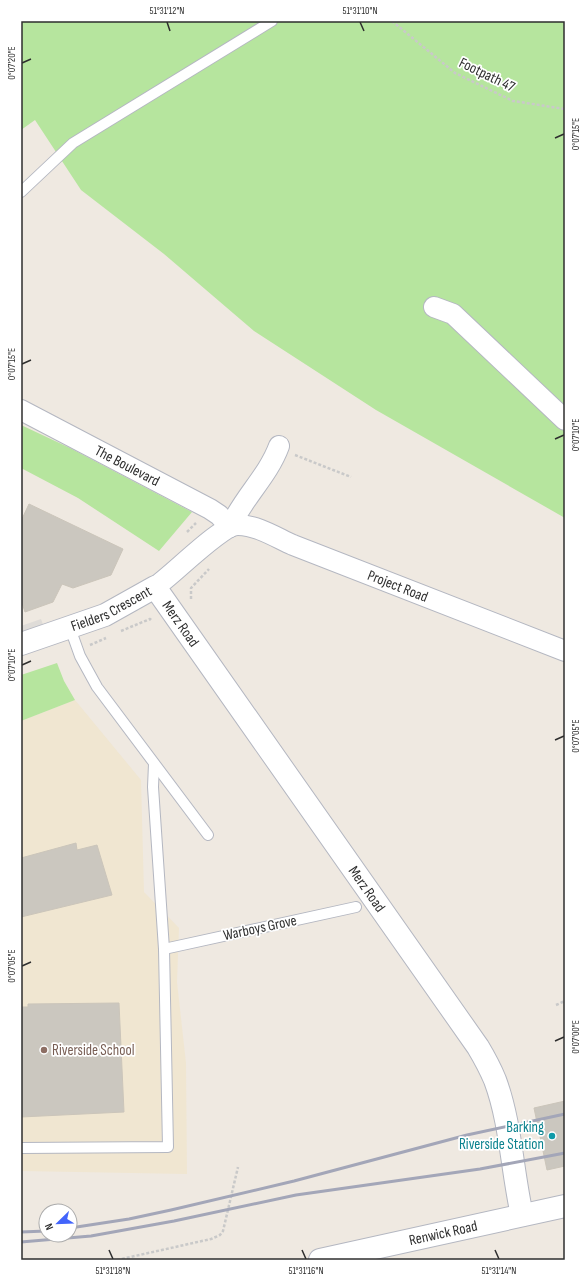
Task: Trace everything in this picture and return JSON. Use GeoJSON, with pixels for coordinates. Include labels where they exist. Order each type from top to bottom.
{"type":"FeatureCollection","features":[{"type":"Feature","properties":{"kind":"street"},"geometry":{"type":"LineString","coordinates":[[434,307],[453,314],[565,420]]}},
{"type":"Feature","properties":{"kind":"street","name":"The Boulevard"},"geometry":{"type":"LineString","coordinates":[[21,410],[210,509],[230,527]]}},
{"type":"Feature","properties":{"kind":"street"},"geometry":{"type":"LineString","coordinates":[[230,527],[237,512],[270,464],[278,448]]}},
{"type":"Feature","properties":{"kind":"street","name":"Project Road"},"geometry":{"type":"LineString","coordinates":[[230,527],[238,525],[257,529],[293,545],[565,652]]}},
{"type":"Feature","properties":{"kind":"street","name":"Fielders Crescent"},"geometry":{"type":"LineString","coordinates":[[21,644],[105,615],[167,579],[218,533],[230,527]]}},
{"type":"Feature","properties":{"kind":"street","name":"Merz Road"},"geometry":{"type":"LineString","coordinates":[[155,587],[478,1046],[495,1079],[502,1102],[522,1216]]}},
{"type":"Feature","properties":{"kind":"street","name":"Renwick Road"},"geometry":{"type":"LineString","coordinates":[[320,1260],[565,1206]]}},
{"type":"Feature","properties":{"kind":"lane"},"geometry":{"type":"LineString","coordinates":[[21,192],[73,143],[272,21]]}},
{"type":"Feature","properties":{"kind":"lane"},"geometry":{"type":"LineString","coordinates":[[70,628],[80,656],[97,687],[208,835]]}},
{"type":"Feature","properties":{"kind":"lane"},"geometry":{"type":"LineString","coordinates":[[21,1148],[168,1147],[164,949],[153,787],[154,764]]}},
{"type":"Feature","properties":{"kind":"lane","name":"Warboys Grove"},"geometry":{"type":"LineString","coordinates":[[164,949],[356,907]]}},
{"type":"Feature","properties":{"kind":"path","name":"Footpath 47"},"geometry":{"type":"LineString","coordinates":[[392,21],[455,73],[513,101],[565,109]]}},
{"type":"Feature","properties":{"kind":"path"},"geometry":{"type":"LineString","coordinates":[[278,448],[351,477]]}},
{"type":"Feature","properties":{"kind":"path"},"geometry":{"type":"LineString","coordinates":[[191,593],[191,588],[208,570]]}},
{"type":"Feature","properties":{"kind":"path"},"geometry":{"type":"LineString","coordinates":[[556,1005],[565,1001]]}},
{"type":"Feature","properties":{"kind":"path"},"geometry":{"type":"LineString","coordinates":[[117,1260],[211,1239],[220,1235],[223,1231],[238,1167]]}},
{"type":"Feature","properties":{"kind":"shaded area"},"geometry":{"type":"Polygon","coordinates":[[[41,619],[44,627],[21,635],[21,626],[41,619]]]}},
{"type":"Feature","properties":{"kind":"shaded area"},"geometry":{"type":"Polygon","coordinates":[[[75,700],[141,780],[144,892],[179,928],[177,982],[186,1063],[187,1174],[21,1171],[21,721],[75,700]]]}},
{"type":"Feature","properties":{"kind":"green space"},"geometry":{"type":"Polygon","coordinates":[[[21,21],[565,21],[565,518],[376,410],[254,331],[164,254],[81,190],[35,120],[21,130],[21,21]]]}},
{"type":"Feature","properties":{"kind":"green space"},"geometry":{"type":"Polygon","coordinates":[[[21,425],[70,448],[192,512],[159,551],[78,498],[21,468],[21,425]]]}},
{"type":"Feature","properties":{"kind":"green space"},"geometry":{"type":"Polygon","coordinates":[[[57,663],[64,681],[75,700],[21,721],[21,675],[57,663]]]}},
{"type":"Feature","properties":{"kind":"building"},"geometry":{"type":"Polygon","coordinates":[[[29,504],[123,549],[111,575],[73,588],[62,584],[53,602],[25,612],[21,600],[21,521],[29,504]]]}},
{"type":"Feature","properties":{"kind":"building"},"geometry":{"type":"Polygon","coordinates":[[[76,843],[77,850],[97,845],[112,895],[21,917],[21,858],[76,843]]]}},
{"type":"Feature","properties":{"kind":"building"},"geometry":{"type":"Polygon","coordinates":[[[119,1003],[124,1112],[21,1117],[21,1007],[28,1007],[28,1004],[119,1003]]]}},
{"type":"Feature","properties":{"kind":"building","name":"Barking Riverside Station"},"geometry":{"type":"Polygon","coordinates":[[[565,1101],[565,1166],[547,1170],[534,1108],[565,1101]]]}},
{"type":"Feature","properties":{"kind":"railway"},"geometry":{"type":"LineString","coordinates":[[78,1227],[129,1219],[171,1210],[294,1181],[467,1135],[565,1114]]}},
{"type":"Feature","properties":{"kind":"railway"},"geometry":{"type":"LineString","coordinates":[[21,1242],[91,1236],[174,1221],[296,1195],[480,1169],[565,1153]]}},
{"type":"Feature","properties":{"kind":"railway"},"geometry":{"type":"LineString","coordinates":[[21,1232],[38,1231]]}},
{"type":"Feature","properties":{"kind":"place","name":"Riverside School"},"geometry":{"type":"Point","coordinates":[44,1050]}},
{"type":"Feature","properties":{"kind":"place","name":"Barking Riverside Station"},"geometry":{"type":"Point","coordinates":[552,1136]}}]}
